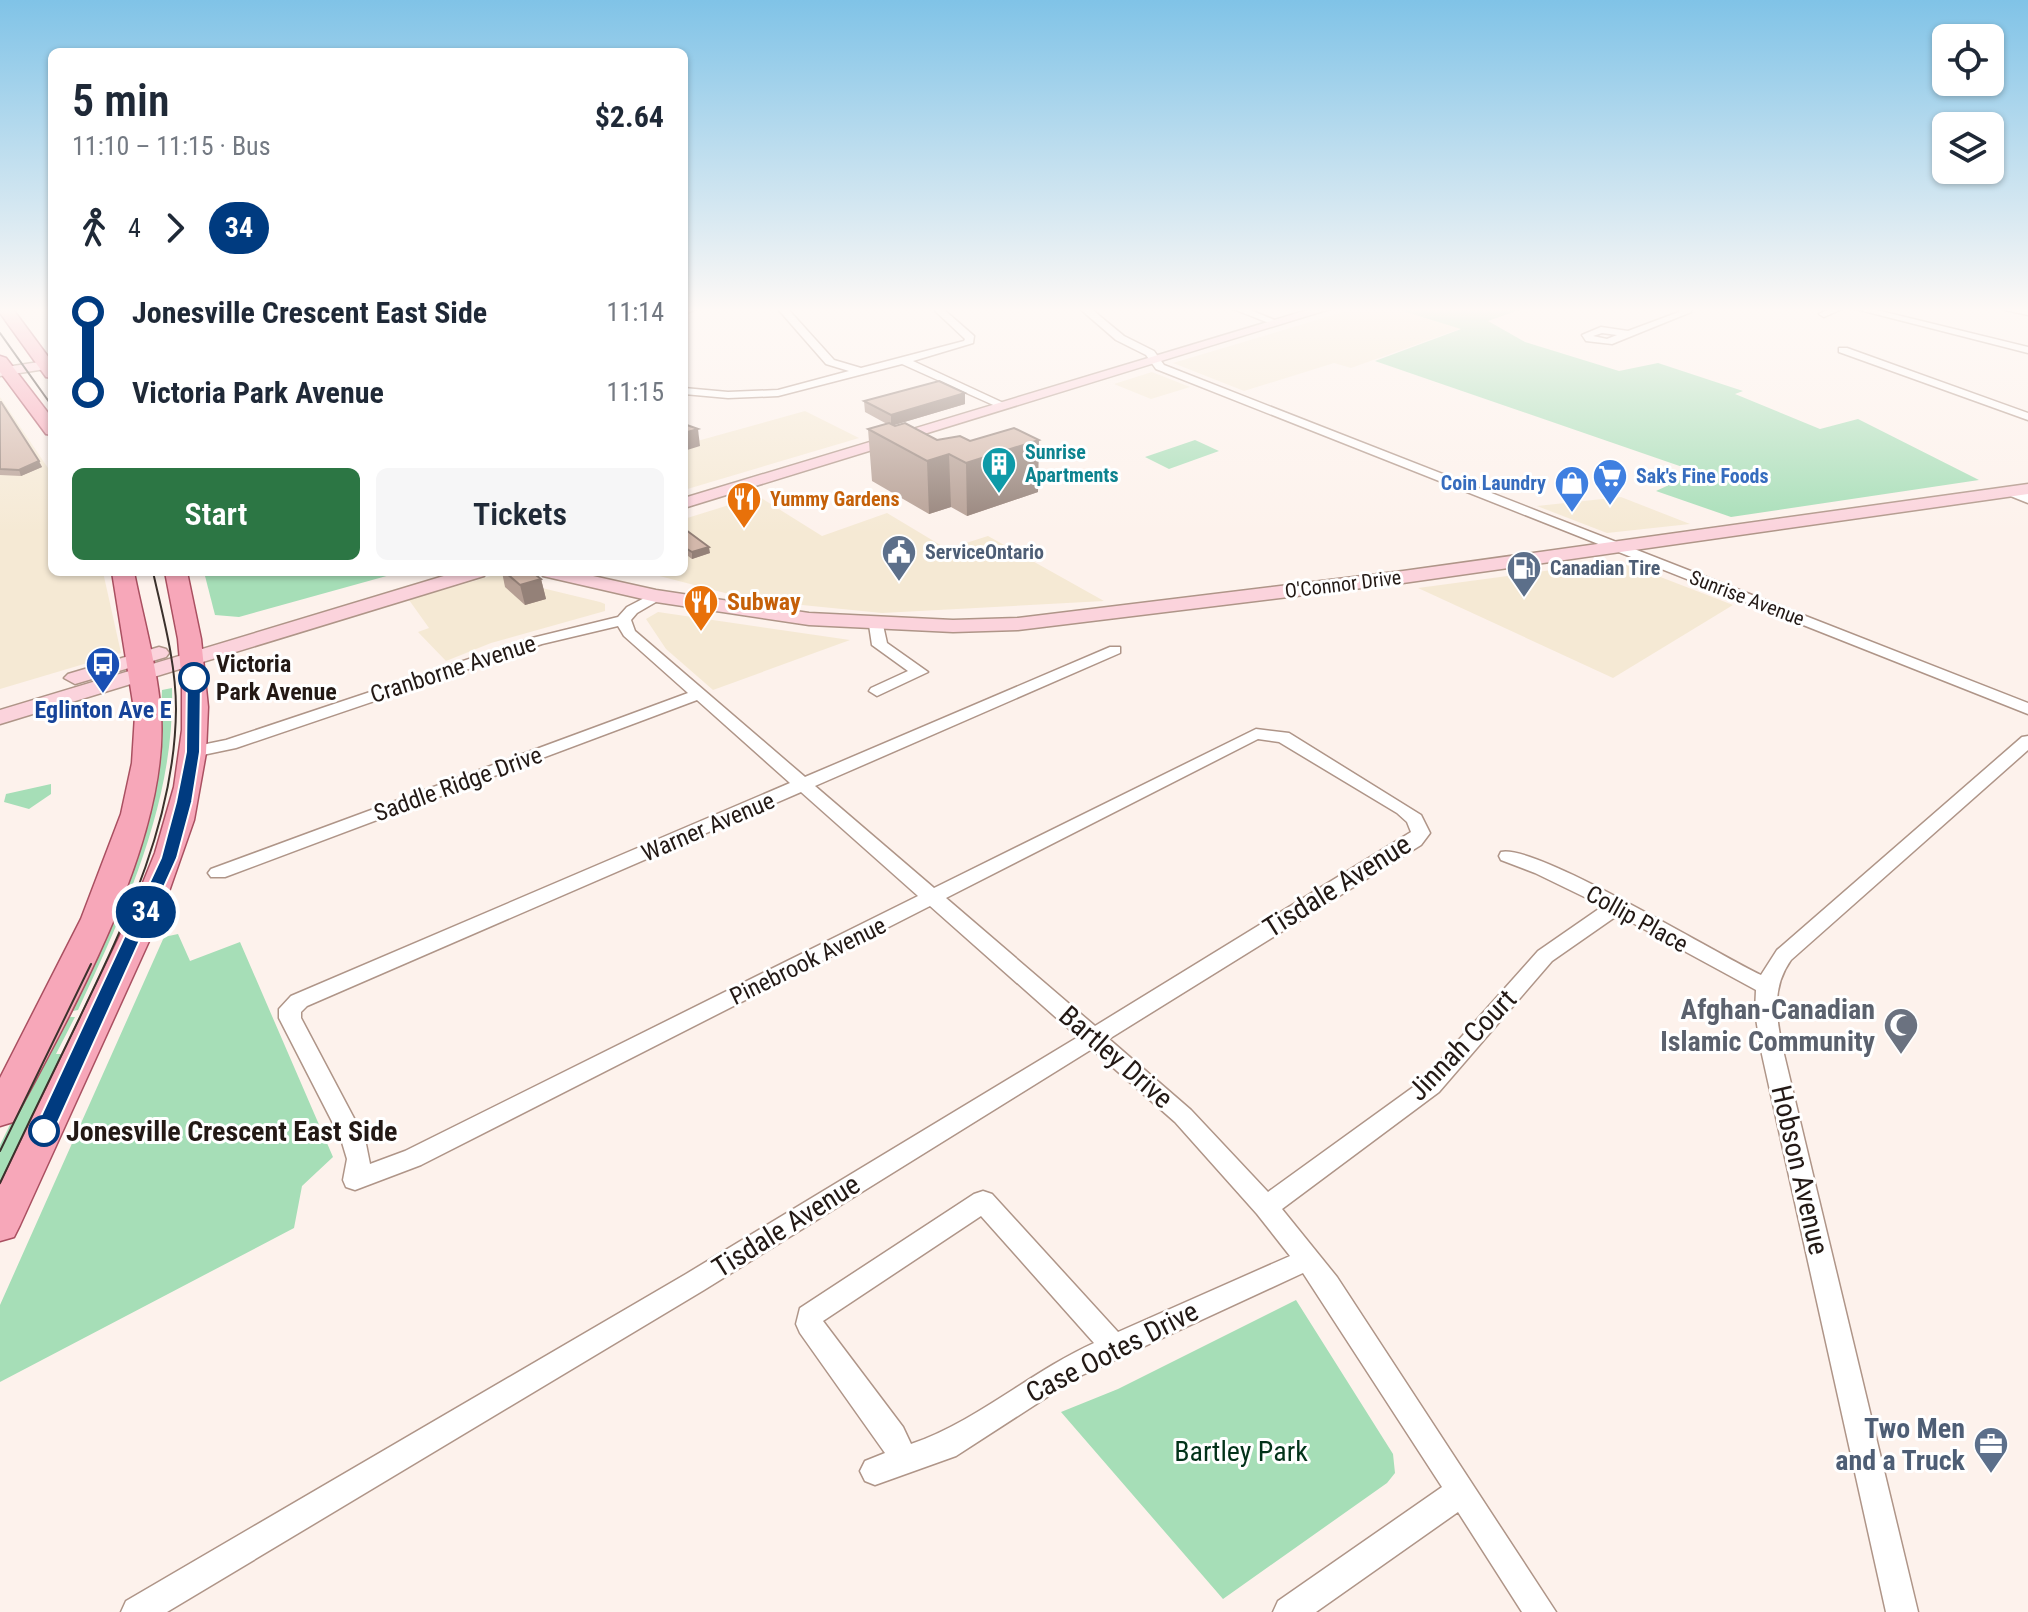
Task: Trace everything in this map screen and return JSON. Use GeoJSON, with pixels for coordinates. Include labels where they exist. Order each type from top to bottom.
{"type":"FeatureCollection","features":[{"type":"Feature","properties":{"kind":"main road"},"geometry":{"type":"LineString","coordinates":[[14,383],[48,425]]}},
{"type":"Feature","properties":{"kind":"main road"},"geometry":{"type":"LineString","coordinates":[[688,502],[1080,383]]}},
{"type":"Feature","properties":{"kind":"main road","name":"O'Connor Drive"},"geometry":{"type":"LineString","coordinates":[[568,576],[656,596],[809,619],[876,625],[966,626],[1084,618],[2023,493]]}},
{"type":"Feature","properties":{"kind":"main road"},"geometry":{"type":"LineString","coordinates":[[0,1112],[104,903],[132,825],[149,734],[124,576]]}},
{"type":"Feature","properties":{"kind":"main road"},"geometry":{"type":"LineString","coordinates":[[0,1225],[169,858],[193,752],[192,651],[177,576]]}},
{"type":"Feature","properties":{"kind":"main road"},"geometry":{"type":"LineString","coordinates":[[0,717],[140,667],[423,576]]}},
{"type":"Feature","properties":{"kind":"main road"},"geometry":{"type":"LineString","coordinates":[[192,651],[463,576]]}},
{"type":"Feature","properties":{"kind":"main road","name":"O'Connor Drive"},"geometry":{"type":"LineString","coordinates":[[604,576],[656,596]]}},
{"type":"Feature","properties":{"kind":"main road"},"geometry":{"type":"LineString","coordinates":[[0,700],[140,667]]}},
{"type":"Feature","properties":{"kind":"street"},"geometry":{"type":"LineString","coordinates":[[688,392],[713,395],[767,394],[815,383]]}},
{"type":"Feature","properties":{"kind":"street"},"geometry":{"type":"LineString","coordinates":[[954,383],[1004,406]]}},
{"type":"Feature","properties":{"kind":"street","name":"Sunrise Avenue"},"geometry":{"type":"LineString","coordinates":[[1202,383],[2028,709]]}},
{"type":"Feature","properties":{"kind":"street"},"geometry":{"type":"LineString","coordinates":[[1936,383],[2028,417]]}},
{"type":"Feature","properties":{"kind":"street"},"geometry":{"type":"LineString","coordinates":[[623,620],[632,610],[656,596]]}},
{"type":"Feature","properties":{"kind":"street","name":"Bartley Drive"},"geometry":{"type":"LineString","coordinates":[[623,620],[629,633],[1183,1116],[1266,1207],[1309,1260],[1375,1354],[1540,1612]]}},
{"type":"Feature","properties":{"kind":"street","name":"Cranborne Avenue"},"geometry":{"type":"LineString","coordinates":[[193,752],[230,744],[537,641],[623,620]]}},
{"type":"Feature","properties":{"kind":"street"},"geometry":{"type":"LineString","coordinates":[[876,625],[880,645],[920,672],[877,691]]}},
{"type":"Feature","properties":{"kind":"street","name":"Warner Avenue"},"geometry":{"type":"LineString","coordinates":[[355,1180],[359,1159],[353,1139],[290,1018],[290,1009],[299,1001],[1115,650]]}},
{"type":"Feature","properties":{"kind":"street","name":"Saddle Ridge Drive"},"geometry":{"type":"LineString","coordinates":[[218,873],[699,694]]}},
{"type":"Feature","properties":{"kind":"street","name":"Pinebrook Avenue"},"geometry":{"type":"LineString","coordinates":[[355,1180],[413,1158],[1256,734],[1283,737],[1403,809],[1419,825]]}},
{"type":"Feature","properties":{"kind":"street"},"geometry":{"type":"LineString","coordinates":[[1765,986],[1784,955],[2028,741]]}},
{"type":"Feature","properties":{"kind":"street","name":"Tisdale Avenue"},"geometry":{"type":"LineString","coordinates":[[137,1612],[695,1282],[1414,841],[1421,833],[1419,825]]}},
{"type":"Feature","properties":{"kind":"street","name":"Collip Place"},"geometry":{"type":"LineString","coordinates":[[1508,856],[1545,868],[1723,967],[1765,986]]}},
{"type":"Feature","properties":{"kind":"street","name":"Jinnah Court"},"geometry":{"type":"LineString","coordinates":[[1266,1207],[1431,1086],[1545,956],[1615,907]]}},
{"type":"Feature","properties":{"kind":"street","name":"Hobson Avenue"},"geometry":{"type":"LineString","coordinates":[[1765,986],[1764,1008],[1769,1036],[1902,1612]]}},
{"type":"Feature","properties":{"kind":"street"},"geometry":{"type":"LineString","coordinates":[[904,1462],[893,1437],[809,1324],[809,1316],[983,1201],[1114,1346]]}},
{"type":"Feature","properties":{"kind":"street","name":"Case Ootes Drive"},"geometry":{"type":"LineString","coordinates":[[875,1471],[946,1446],[1068,1368],[1309,1260]]}},
{"type":"Feature","properties":{"kind":"street"},"geometry":{"type":"LineString","coordinates":[[1289,1612],[1461,1492]]}},
{"type":"Feature","properties":{"kind":"shaded area"},"geometry":{"type":"Polygon","coordinates":[[[1180,383],[1190,387],[1151,399],[1114,384],[1180,383]]]}},
{"type":"Feature","properties":{"kind":"shaded area"},"geometry":{"type":"Polygon","coordinates":[[[1224,383],[1269,383],[1244,391],[1224,383]]]}},
{"type":"Feature","properties":{"kind":"shaded area"},"geometry":{"type":"Polygon","coordinates":[[[0,397],[48,468],[48,576],[104,576],[121,653],[0,689],[0,397]]]}},
{"type":"Feature","properties":{"kind":"shaded area"},"geometry":{"type":"Polygon","coordinates":[[[805,411],[859,438],[688,489],[690,443],[805,411]]]}},
{"type":"Feature","properties":{"kind":"shaded area"},"geometry":{"type":"Polygon","coordinates":[[[758,496],[822,536],[887,513],[947,549],[988,536],[1104,601],[882,613],[752,600],[659,576],[688,576],[688,518],[758,496]]]}},
{"type":"Feature","properties":{"kind":"shaded area"},"geometry":{"type":"Polygon","coordinates":[[[1621,497],[1690,524],[1607,533],[1537,506],[1621,497]]]}},
{"type":"Feature","properties":{"kind":"shaded area"},"geometry":{"type":"Polygon","coordinates":[[[1619,561],[1733,605],[1613,678],[1418,588],[1619,561]]]}},
{"type":"Feature","properties":{"kind":"shaded area"},"geometry":{"type":"Polygon","coordinates":[[[491,576],[519,576],[542,588],[605,604],[605,611],[491,643],[446,661],[418,632],[429,628],[409,600],[491,576]]]}},
{"type":"Feature","properties":{"kind":"shaded area"},"geometry":{"type":"Polygon","coordinates":[[[658,612],[850,640],[713,690],[666,649],[646,619],[658,612]]]}},
{"type":"Feature","properties":{"kind":"green space"},"geometry":{"type":"Polygon","coordinates":[[[1439,383],[1719,383],[1743,391],[1735,394],[1820,429],[1858,419],[1979,480],[1731,517],[1656,491],[1697,472],[1439,383]]]}},
{"type":"Feature","properties":{"kind":"green space"},"geometry":{"type":"Polygon","coordinates":[[[1195,440],[1219,451],[1169,469],[1145,457],[1195,440]]]}},
{"type":"Feature","properties":{"kind":"green space"},"geometry":{"type":"Polygon","coordinates":[[[205,576],[387,576],[239,617],[215,615],[205,576]]]}},
{"type":"Feature","properties":{"kind":"green space"},"geometry":{"type":"Polygon","coordinates":[[[172,688],[166,770],[157,810],[131,891],[78,1010],[73,1011],[70,1017],[75,1017],[56,1054],[65,1054],[0,1189],[0,1145],[99,944],[159,761],[162,690],[172,688]]]}},
{"type":"Feature","properties":{"kind":"green space"},"geometry":{"type":"Polygon","coordinates":[[[51,784],[51,794],[29,809],[4,802],[6,794],[51,784]]]}},
{"type":"Feature","properties":{"kind":"green space"},"geometry":{"type":"Polygon","coordinates":[[[178,934],[190,961],[240,942],[333,1157],[302,1186],[294,1228],[0,1382],[0,1305],[164,937],[178,934]]]}},
{"type":"Feature","properties":{"kind":"green space","name":"Bartley Park"},"geometry":{"type":"Polygon","coordinates":[[[1296,1300],[1393,1454],[1395,1473],[1387,1483],[1223,1599],[1061,1412],[1118,1389],[1296,1300]]]}},
{"type":"Feature","properties":{"kind":"building"},"geometry":{"type":"Polygon","coordinates":[[[931,383],[944,383],[965,393],[891,415],[864,401],[931,383]]]}},
{"type":"Feature","properties":{"kind":"building"},"geometry":{"type":"Polygon","coordinates":[[[0,402],[39,461],[19,470],[0,469],[0,402]]]}},
{"type":"Feature","properties":{"kind":"building"},"geometry":{"type":"Polygon","coordinates":[[[889,423],[895,426],[905,423],[937,440],[960,436],[970,441],[1014,428],[1039,440],[966,463],[949,454],[927,461],[868,429],[889,423]]]}},
{"type":"Feature","properties":{"kind":"building"},"geometry":{"type":"Polygon","coordinates":[[[688,531],[709,547],[692,552],[688,550],[688,531]]]}},
{"type":"Feature","properties":{"kind":"building"},"geometry":{"type":"Polygon","coordinates":[[[510,576],[537,576],[541,579],[520,585],[510,576]]]}},
{"type":"Feature","properties":{"kind":"tram line"},"geometry":{"type":"LineString","coordinates":[[36,383],[48,400]]}},
{"type":"Feature","properties":{"kind":"tram line"},"geometry":{"type":"LineString","coordinates":[[0,1183],[114,945],[145,869],[157,830],[167,790],[176,709],[171,657],[154,576]]}},
{"type":"Feature","properties":{"kind":"tram line"},"geometry":{"type":"LineString","coordinates":[[0,1151],[91,964]]}},
{"type":"Feature","properties":{"kind":"bus line","name":"34"},"geometry":{"type":"LineString","coordinates":[[44,1131],[169,858],[193,752],[194,678]]}},
{"type":"Feature","properties":{"kind":"place","name":"Sunrise Apartments"},"geometry":{"type":"Point","coordinates":[999,495]}},
{"type":"Feature","properties":{"kind":"place","name":"Sak's Fine Foods"},"geometry":{"type":"Point","coordinates":[1610,507]}},
{"type":"Feature","properties":{"kind":"place","name":"Coin Laundry"},"geometry":{"type":"Point","coordinates":[1572,514]}},
{"type":"Feature","properties":{"kind":"place","name":"Yummy Gardens"},"geometry":{"type":"Point","coordinates":[744,530]}},
{"type":"Feature","properties":{"kind":"place","name":"ServiceOntario"},"geometry":{"type":"Point","coordinates":[899,583]}},
{"type":"Feature","properties":{"kind":"place","name":"Canadian Tire"},"geometry":{"type":"Point","coordinates":[1524,599]}},
{"type":"Feature","properties":{"kind":"place","name":"Subway"},"geometry":{"type":"Point","coordinates":[701,633]}},
{"type":"Feature","properties":{"kind":"place","name":"Victoria Park Avenue"},"geometry":{"type":"Point","coordinates":[194,678]}},
{"type":"Feature","properties":{"kind":"place","name":"Eglinton Ave E"},"geometry":{"type":"Point","coordinates":[103,695]}},
{"type":"Feature","properties":{"kind":"place","name":"Afghan-Canadian Islamic Community"},"geometry":{"type":"Point","coordinates":[1901,1056]}},
{"type":"Feature","properties":{"kind":"place","name":"Jonesville Crescent East Side"},"geometry":{"type":"Point","coordinates":[44,1131]}},
{"type":"Feature","properties":{"kind":"place","name":"Two Men and a Truck"},"geometry":{"type":"Point","coordinates":[1991,1475]}}]}
